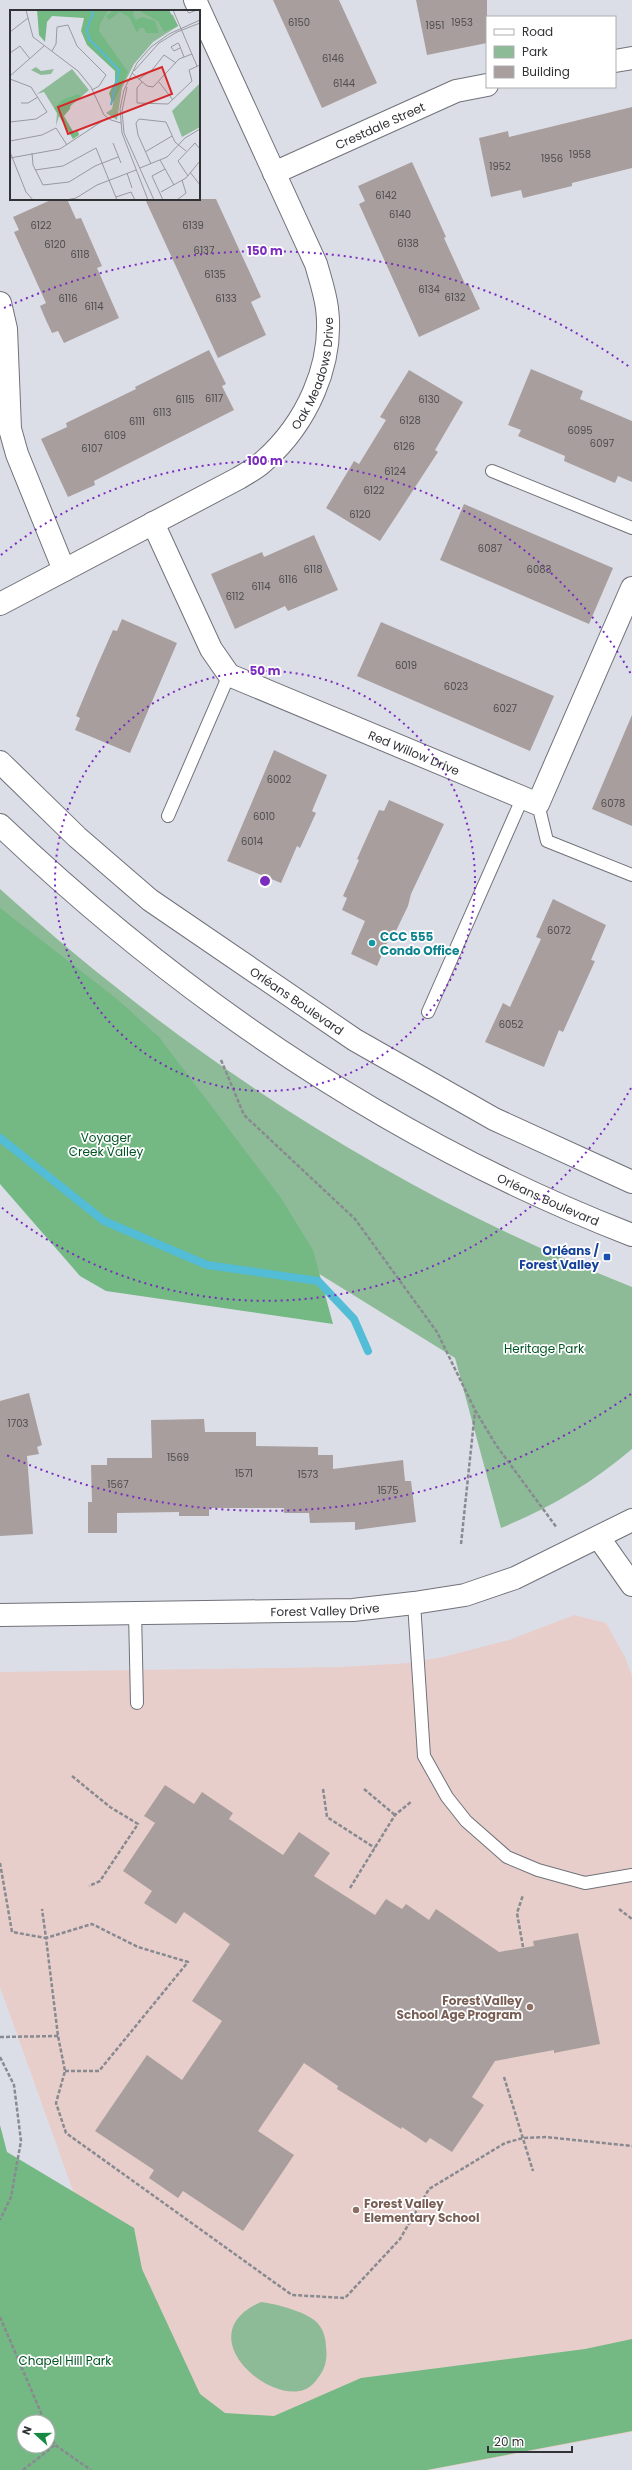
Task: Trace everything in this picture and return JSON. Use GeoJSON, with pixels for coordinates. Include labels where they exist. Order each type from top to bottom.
{"type":"FeatureCollection","features":[{"type":"Feature","properties":{"kind":"street","name":"Oak Meadows Drive"},"geometry":{"type":"LineString","coordinates":[[195,0],[200,10]]}},
{"type":"Feature","properties":{"kind":"street","name":"Oak Meadows Drive"},"geometry":{"type":"LineString","coordinates":[[0,604],[239,478],[264,461],[296,426],[312,397],[323,364],[327,309],[316,264],[200,11]]}},
{"type":"Feature","properties":{"kind":"street"},"geometry":{"type":"LineString","coordinates":[[616,61],[632,58]]}},
{"type":"Feature","properties":{"kind":"street","name":"Crestdale Street"},"geometry":{"type":"LineString","coordinates":[[274,173],[456,91],[486,85]]}},
{"type":"Feature","properties":{"kind":"street"},"geometry":{"type":"LineString","coordinates":[[0,303],[6,329],[4,392],[7,403],[10,429],[17,454],[64,570]]}},
{"type":"Feature","properties":{"kind":"street"},"geometry":{"type":"LineString","coordinates":[[153,523],[212,649],[229,675]]}},
{"type":"Feature","properties":{"kind":"street"},"geometry":{"type":"LineString","coordinates":[[530,802],[632,588]]}},
{"type":"Feature","properties":{"kind":"street","name":"Red Willow Drive"},"geometry":{"type":"LineString","coordinates":[[229,675],[530,802]]}},
{"type":"Feature","properties":{"kind":"street","name":"Orléans Boulevard"},"geometry":{"type":"LineString","coordinates":[[0,762],[77,837],[150,900],[355,1040],[494,1119],[632,1182]]}},
{"type":"Feature","properties":{"kind":"street","name":"Orléans Boulevard"},"geometry":{"type":"LineString","coordinates":[[0,825],[43,866],[166,969],[293,1060],[352,1097],[467,1162],[541,1197],[632,1235]]}},
{"type":"Feature","properties":{"kind":"street","name":"Forest Valley Drive"},"geometry":{"type":"LineString","coordinates":[[0,1615],[353,1610],[414,1603],[465,1595],[515,1578],[573,1551],[632,1520]]}},
{"type":"Feature","properties":{"kind":"street"},"geometry":{"type":"LineString","coordinates":[[599,1538],[632,1585]]}},
{"type":"Feature","properties":{"kind":"lane"},"geometry":{"type":"LineString","coordinates":[[492,471],[632,528]]}},
{"type":"Feature","properties":{"kind":"lane"},"geometry":{"type":"LineString","coordinates":[[168,816],[229,675]]}},
{"type":"Feature","properties":{"kind":"lane"},"geometry":{"type":"LineString","coordinates":[[530,802],[547,841],[632,876]]}},
{"type":"Feature","properties":{"kind":"lane"},"geometry":{"type":"LineString","coordinates":[[428,1012],[530,802]]}},
{"type":"Feature","properties":{"kind":"lane"},"geometry":{"type":"LineString","coordinates":[[414,1603],[424,1756],[447,1797],[466,1821],[507,1857],[538,1870],[585,1883],[632,1875]]}},
{"type":"Feature","properties":{"kind":"lane"},"geometry":{"type":"LineString","coordinates":[[135,1612],[137,1703]]}},
{"type":"Feature","properties":{"kind":"path"},"geometry":{"type":"LineString","coordinates":[[221,1060],[244,1115],[355,1219],[437,1332],[475,1410],[496,1445],[573,1551]]}},
{"type":"Feature","properties":{"kind":"path"},"geometry":{"type":"LineString","coordinates":[[461,1544],[475,1410]]}},
{"type":"Feature","properties":{"kind":"path"},"geometry":{"type":"LineString","coordinates":[[72,1776],[110,1806],[138,1824],[100,1881],[89,1886]]}},
{"type":"Feature","properties":{"kind":"path"},"geometry":{"type":"LineString","coordinates":[[323,1788],[327,1817],[375,1848]]}},
{"type":"Feature","properties":{"kind":"path"},"geometry":{"type":"LineString","coordinates":[[364,1789],[395,1816]]}},
{"type":"Feature","properties":{"kind":"path"},"geometry":{"type":"LineString","coordinates":[[350,1888],[395,1816],[412,1801]]}},
{"type":"Feature","properties":{"kind":"path"},"geometry":{"type":"LineString","coordinates":[[0,1863],[12,1932],[46,1938],[92,1924],[138,1947],[188,1962],[99,2070],[65,2071]]}},
{"type":"Feature","properties":{"kind":"path"},"geometry":{"type":"LineString","coordinates":[[523,1895],[517,1913],[523,1948]]}},
{"type":"Feature","properties":{"kind":"path"},"geometry":{"type":"LineString","coordinates":[[42,1909],[58,2036],[65,2071],[56,2103],[66,2133],[292,2295],[345,2298],[400,2240],[429,2189],[506,2143],[523,2138],[546,2137],[632,2146]]}},
{"type":"Feature","properties":{"kind":"path"},"geometry":{"type":"LineString","coordinates":[[619,1909],[632,1919]]}},
{"type":"Feature","properties":{"kind":"path"},"geometry":{"type":"LineString","coordinates":[[0,2037],[58,2036]]}},
{"type":"Feature","properties":{"kind":"path"},"geometry":{"type":"LineString","coordinates":[[0,2057],[14,2085],[21,2141],[11,2197],[0,2220]]}},
{"type":"Feature","properties":{"kind":"path"},"geometry":{"type":"LineString","coordinates":[[504,2077],[533,2171]]}},
{"type":"Feature","properties":{"kind":"path"},"geometry":{"type":"LineString","coordinates":[[0,2317],[42,2414]]}},
{"type":"Feature","properties":{"kind":"path"},"geometry":{"type":"LineString","coordinates":[[56,2446],[91,2470]]}},
{"type":"Feature","properties":{"kind":"path"},"geometry":{"type":"LineString","coordinates":[[23,2470],[43,2454]]}},
{"type":"Feature","properties":{"kind":"shaded area","name":"Forest Valley Elementary School"},"geometry":{"type":"Polygon","coordinates":[[[574,1615],[606,1623],[625,1657],[632,1676],[632,2432],[431,2470],[173,2470],[0,1987],[0,1672],[340,1667],[409,1663],[443,1657],[509,1640],[574,1615]]]}},
{"type":"Feature","properties":{"kind":"green space","name":"Heritage Park"},"geometry":{"type":"Polygon","coordinates":[[[0,889],[72,952],[146,1010],[221,1065],[298,1117],[377,1165],[459,1209],[544,1250],[632,1287],[632,1449],[602,1473],[570,1494],[537,1512],[501,1528],[455,1358],[48,1106],[0,1073],[0,889]]]}},
{"type":"Feature","properties":{"kind":"green space","name":"Voyager Creek Valley"},"geometry":{"type":"Polygon","coordinates":[[[0,908],[117,999],[159,1037],[281,1198],[313,1250],[333,1324],[106,1291],[80,1276],[0,1184],[0,908]]]}},
{"type":"Feature","properties":{"kind":"green space","name":"Chapel Hill Park"},"geometry":{"type":"Polygon","coordinates":[[[0,2125],[7,2152],[134,2228],[142,2269],[200,2394],[225,2413],[274,2416],[361,2378],[585,2349],[632,2339],[632,2431],[427,2470],[0,2470],[0,2125]]]}},
{"type":"Feature","properties":{"kind":"green space"},"geometry":{"type":"Polygon","coordinates":[[[261,2302],[284,2307],[301,2313],[315,2320],[321,2327],[326,2341],[326,2362],[320,2375],[314,2383],[300,2391],[282,2390],[263,2382],[246,2369],[235,2352],[231,2334],[239,2317],[261,2302]]]}},
{"type":"Feature","properties":{"kind":"building"},"geometry":{"type":"Polygon","coordinates":[[[273,0],[339,0],[377,83],[322,108],[273,0]]]}},
{"type":"Feature","properties":{"kind":"building"},"geometry":{"type":"Polygon","coordinates":[[[416,0],[487,0],[486,43],[427,55],[416,0]]]}},
{"type":"Feature","properties":{"kind":"building"},"geometry":{"type":"Polygon","coordinates":[[[632,107],[632,168],[572,183],[572,186],[523,198],[521,190],[491,197],[479,138],[508,131],[509,137],[632,107]]]}},
{"type":"Feature","properties":{"kind":"building"},"geometry":{"type":"Polygon","coordinates":[[[412,162],[446,237],[444,238],[465,284],[468,283],[480,309],[419,337],[359,204],[365,201],[358,186],[412,162]]]}},
{"type":"Feature","properties":{"kind":"building"},"geometry":{"type":"Polygon","coordinates":[[[216,199],[261,297],[251,302],[266,335],[218,358],[145,200],[216,199]]]}},
{"type":"Feature","properties":{"kind":"building"},"geometry":{"type":"Polygon","coordinates":[[[51,200],[67,200],[76,219],[81,218],[102,266],[97,268],[119,318],[64,343],[58,331],[52,333],[40,306],[46,303],[14,232],[19,230],[13,217],[51,200]]]}},
{"type":"Feature","properties":{"kind":"building"},"geometry":{"type":"Polygon","coordinates":[[[209,350],[226,384],[222,386],[234,410],[94,481],[95,485],[68,497],[41,439],[67,427],[66,423],[136,389],[135,387],[209,350]]]}},
{"type":"Feature","properties":{"kind":"building"},"geometry":{"type":"Polygon","coordinates":[[[531,369],[583,391],[580,399],[632,421],[632,482],[618,476],[615,483],[564,461],[565,456],[518,436],[521,430],[508,425],[531,369]]]}},
{"type":"Feature","properties":{"kind":"building"},"geometry":{"type":"Polygon","coordinates":[[[409,370],[463,402],[435,450],[438,452],[380,541],[326,508],[354,461],[359,464],[386,420],[380,417],[409,370]]]}},
{"type":"Feature","properties":{"kind":"building"},"geometry":{"type":"Polygon","coordinates":[[[464,504],[613,568],[589,624],[440,560],[464,504]]]}},
{"type":"Feature","properties":{"kind":"building"},"geometry":{"type":"Polygon","coordinates":[[[314,535],[338,590],[288,611],[285,606],[235,629],[211,574],[262,552],[264,557],[314,535]]]}},
{"type":"Feature","properties":{"kind":"building"},"geometry":{"type":"Polygon","coordinates":[[[122,619],[177,643],[130,753],[75,730],[80,718],[76,716],[97,666],[113,630],[117,631],[122,619]]]}},
{"type":"Feature","properties":{"kind":"building"},"geometry":{"type":"Polygon","coordinates":[[[381,622],[554,696],[530,751],[357,676],[381,622]]]}},
{"type":"Feature","properties":{"kind":"building"},"geometry":{"type":"Polygon","coordinates":[[[632,715],[632,826],[592,809],[632,715]]]}},
{"type":"Feature","properties":{"kind":"building"},"geometry":{"type":"Polygon","coordinates":[[[274,750],[327,775],[312,811],[316,813],[300,848],[297,846],[281,883],[227,861],[274,750]]]}},
{"type":"Feature","properties":{"kind":"building"},"geometry":{"type":"Polygon","coordinates":[[[389,800],[444,824],[411,894],[408,906],[395,933],[392,932],[377,966],[351,954],[365,921],[342,910],[347,898],[343,896],[359,860],[357,859],[379,810],[384,811],[389,800]]]}},
{"type":"Feature","properties":{"kind":"building"},"geometry":{"type":"Polygon","coordinates":[[[553,899],[606,925],[591,960],[595,961],[563,1032],[559,1030],[544,1067],[485,1042],[503,1003],[510,1007],[541,939],[536,937],[553,899]]]}},
{"type":"Feature","properties":{"kind":"building"},"geometry":{"type":"Polygon","coordinates":[[[29,1393],[42,1445],[37,1447],[39,1454],[27,1456],[33,1534],[0,1536],[0,1401],[29,1393]]]}},
{"type":"Feature","properties":{"kind":"building"},"geometry":{"type":"Polygon","coordinates":[[[204,1419],[205,1432],[256,1432],[256,1446],[318,1447],[318,1455],[333,1455],[333,1469],[403,1460],[405,1481],[411,1481],[416,1522],[355,1530],[355,1522],[310,1523],[309,1513],[284,1513],[284,1508],[209,1508],[209,1516],[179,1516],[179,1512],[117,1513],[117,1533],[88,1533],[88,1502],[92,1502],[91,1465],[107,1465],[107,1458],[152,1458],[151,1420],[204,1419]]]}},
{"type":"Feature","properties":{"kind":"building"},"geometry":{"type":"Polygon","coordinates":[[[165,1785],[194,1804],[202,1792],[233,1813],[229,1819],[283,1855],[299,1832],[330,1853],[314,1876],[375,1915],[386,1899],[402,1909],[406,1904],[429,1920],[436,1909],[499,1952],[534,1946],[533,1941],[578,1933],[600,2044],[554,2053],[554,2050],[495,2061],[472,2097],[484,2105],[452,2152],[430,2138],[426,2143],[402,2127],[401,2129],[337,2089],[338,2086],[304,2063],[258,2131],[294,2155],[243,2231],[183,2191],[178,2198],[149,2178],[154,2170],[95,2131],[147,2055],[182,2080],[222,2021],[192,2001],[230,1944],[184,1912],[176,1924],[144,1903],[152,1891],[123,1871],[155,1823],[144,1816],[165,1785]]]}},
{"type":"Feature","properties":{"kind":"waterway"},"geometry":{"type":"LineString","coordinates":[[0,1138],[104,1221],[207,1265],[318,1281],[354,1319],[368,1351]]}},
{"type":"Feature","properties":{"kind":"place","name":"CCC 555 Condo Office"},"geometry":{"type":"Point","coordinates":[372,943]}},
{"type":"Feature","properties":{"kind":"place","name":"Orléans / Forest Valley"},"geometry":{"type":"Point","coordinates":[607,1257]}},
{"type":"Feature","properties":{"kind":"place","name":"Forest Valley School Age Program"},"geometry":{"type":"Point","coordinates":[530,2007]}},
{"type":"Feature","properties":{"kind":"place","name":"Forest Valley Elementary School"},"geometry":{"type":"Point","coordinates":[356,2210]}}]}
